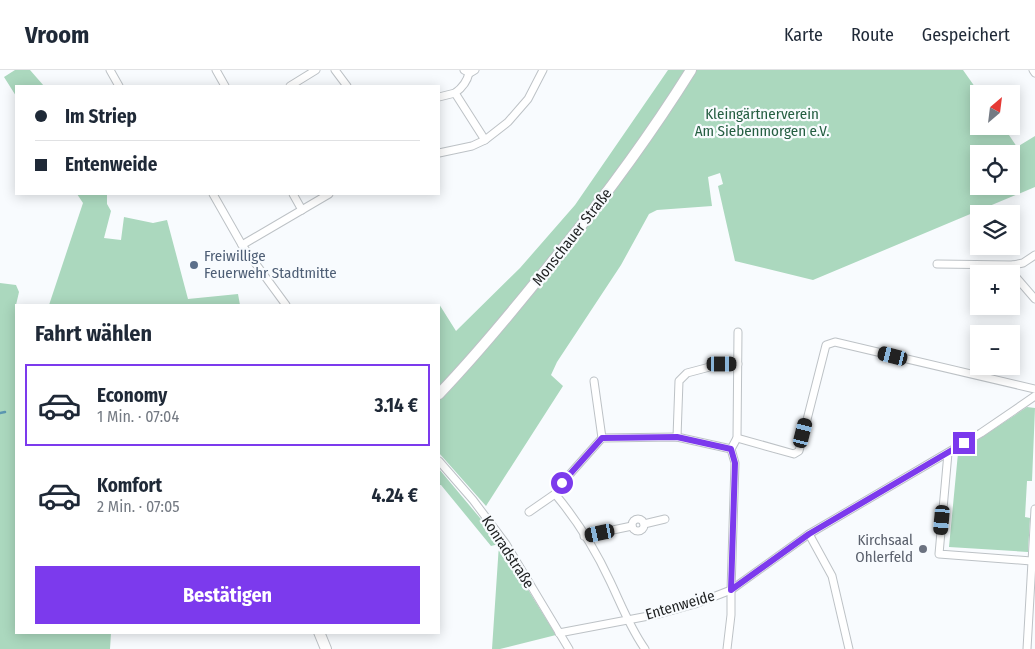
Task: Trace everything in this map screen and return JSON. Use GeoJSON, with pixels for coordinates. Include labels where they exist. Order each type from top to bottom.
{"type":"FeatureCollection","features":[{"type":"Feature","properties":{"kind":"main road","name":"Monschauer Straße"},"geometry":{"type":"LineString","coordinates":[[440,393],[528,293],[572,237],[646,140],[691,70]]}},
{"type":"Feature","properties":{"kind":"main road"},"geometry":{"type":"LineString","coordinates":[[320,634],[326,649]]}},
{"type":"Feature","properties":{"kind":"street"},"geometry":{"type":"LineString","coordinates":[[110,70],[118,85]]}},
{"type":"Feature","properties":{"kind":"street"},"geometry":{"type":"LineString","coordinates":[[216,70],[224,85]]}},
{"type":"Feature","properties":{"kind":"street"},"geometry":{"type":"LineString","coordinates":[[292,85],[316,70]]}},
{"type":"Feature","properties":{"kind":"street"},"geometry":{"type":"LineString","coordinates":[[336,70],[345,85]]}},
{"type":"Feature","properties":{"kind":"street"},"geometry":{"type":"LineString","coordinates":[[440,153],[472,146],[485,140],[508,122],[528,99],[543,70]]}},
{"type":"Feature","properties":{"kind":"street"},"geometry":{"type":"LineString","coordinates":[[440,97],[455,93],[462,88],[468,78],[469,71]]}},
{"type":"Feature","properties":{"kind":"street"},"geometry":{"type":"LineString","coordinates":[[455,93],[485,140]]}},
{"type":"Feature","properties":{"kind":"street"},"geometry":{"type":"LineString","coordinates":[[214,195],[242,245],[285,304]]}},
{"type":"Feature","properties":{"kind":"street"},"geometry":{"type":"LineString","coordinates":[[294,195],[302,210]]}},
{"type":"Feature","properties":{"kind":"street"},"geometry":{"type":"LineString","coordinates":[[242,245],[327,195]]}},
{"type":"Feature","properties":{"kind":"street"},"geometry":{"type":"LineString","coordinates":[[937,264],[1013,265],[1023,263],[1035,255]]}},
{"type":"Feature","properties":{"kind":"street"},"geometry":{"type":"LineString","coordinates":[[1020,282],[1035,299]]}},
{"type":"Feature","properties":{"kind":"street"},"geometry":{"type":"LineString","coordinates":[[727,649],[731,615],[735,463],[731,449],[737,438],[738,332]]}},
{"type":"Feature","properties":{"kind":"street"},"geometry":{"type":"LineString","coordinates":[[737,438],[794,454],[799,451],[826,346],[835,342],[1035,389]]}},
{"type":"Feature","properties":{"kind":"street"},"geometry":{"type":"LineString","coordinates":[[677,437],[679,381],[688,373],[722,364],[738,364]]}},
{"type":"Feature","properties":{"kind":"street"},"geometry":{"type":"LineString","coordinates":[[594,381],[602,438]]}},
{"type":"Feature","properties":{"kind":"street","name":"Entenweide"},"geometry":{"type":"LineString","coordinates":[[559,633],[659,614],[695,604],[731,590],[809,534],[981,433],[1035,396]]}},
{"type":"Feature","properties":{"kind":"street"},"geometry":{"type":"LineString","coordinates":[[529,512],[555,494],[562,483],[602,438],[677,437],[731,449]]}},
{"type":"Feature","properties":{"kind":"street"},"geometry":{"type":"LineString","coordinates":[[948,453],[939,554],[1031,561]]}},
{"type":"Feature","properties":{"kind":"street","name":"Konradstraße"},"geometry":{"type":"LineString","coordinates":[[440,462],[473,500],[506,544],[569,649]]}},
{"type":"Feature","properties":{"kind":"street"},"geometry":{"type":"LineString","coordinates":[[555,494],[584,536],[609,579],[628,620]]}},
{"type":"Feature","properties":{"kind":"street"},"geometry":{"type":"LineString","coordinates":[[1027,649],[1035,509]]}},
{"type":"Feature","properties":{"kind":"street"},"geometry":{"type":"LineString","coordinates":[[584,536],[632,526],[635,531],[638,531],[643,529],[644,524],[665,519]]}},
{"type":"Feature","properties":{"kind":"street"},"geometry":{"type":"LineString","coordinates":[[809,534],[832,576],[849,649]]}},
{"type":"Feature","properties":{"kind":"street","name":"Entenweide"},"geometry":{"type":"LineString","coordinates":[[628,620],[645,649]]}},
{"type":"Feature","properties":{"kind":"green space"},"geometry":{"type":"Polygon","coordinates":[[[15,70],[30,70],[43,85],[15,85],[15,94],[4,77],[15,70]]]}},
{"type":"Feature","properties":{"kind":"green space","name":"Kleingärtnerverein Am Siebenmorgen e.V."},"geometry":{"type":"Polygon","coordinates":[[[668,70],[963,70],[974,85],[970,85],[970,135],[1009,135],[1016,145],[970,145],[970,195],[1016,195],[992,205],[970,205],[970,214],[813,280],[735,261],[718,186],[723,184],[720,173],[708,177],[712,206],[657,210],[649,214],[621,265],[557,362],[551,375],[563,386],[486,506],[440,454],[440,306],[456,331],[520,268],[575,205],[668,70]]]}},
{"type":"Feature","properties":{"kind":"green space"},"geometry":{"type":"Polygon","coordinates":[[[1035,136],[1035,187],[1020,193],[1020,145],[1035,136]]]}},
{"type":"Feature","properties":{"kind":"green space"},"geometry":{"type":"Polygon","coordinates":[[[78,195],[107,195],[107,204],[111,211],[104,238],[121,240],[124,217],[153,223],[167,220],[188,299],[238,294],[240,304],[49,304],[83,203],[78,195]]]}},
{"type":"Feature","properties":{"kind":"green space"},"geometry":{"type":"Polygon","coordinates":[[[0,283],[16,285],[19,292],[15,304],[15,634],[111,634],[110,649],[0,649],[0,283]]]}},
{"type":"Feature","properties":{"kind":"green space"},"geometry":{"type":"Polygon","coordinates":[[[1027,407],[1035,408],[1032,481],[1027,481],[1025,517],[1030,518],[1028,552],[949,547],[958,453],[1027,407]]]}},
{"type":"Feature","properties":{"kind":"green space"},"geometry":{"type":"Polygon","coordinates":[[[440,470],[503,549],[556,635],[500,649],[492,649],[499,544],[491,546],[441,485],[440,470]]]}},
{"type":"Feature","properties":{"kind":"waterway"},"geometry":{"type":"LineString","coordinates":[[0,413],[5,412]]}},
{"type":"Feature","properties":{"kind":"place","name":"Freiwillige Feuerwehr Stadtmitte"},"geometry":{"type":"Point","coordinates":[194,265]}},
{"type":"Feature","properties":{"kind":"place","name":"Kirchsaal Ohlerfeld"},"geometry":{"type":"Point","coordinates":[923,549]}},
{"type":"Feature","properties":{"kind":"route"},"geometry":{"type":"LineString","coordinates":[[562,483],[602,438],[677,437],[731,449],[735,463],[731,590],[809,534],[964,443]]}}]}
